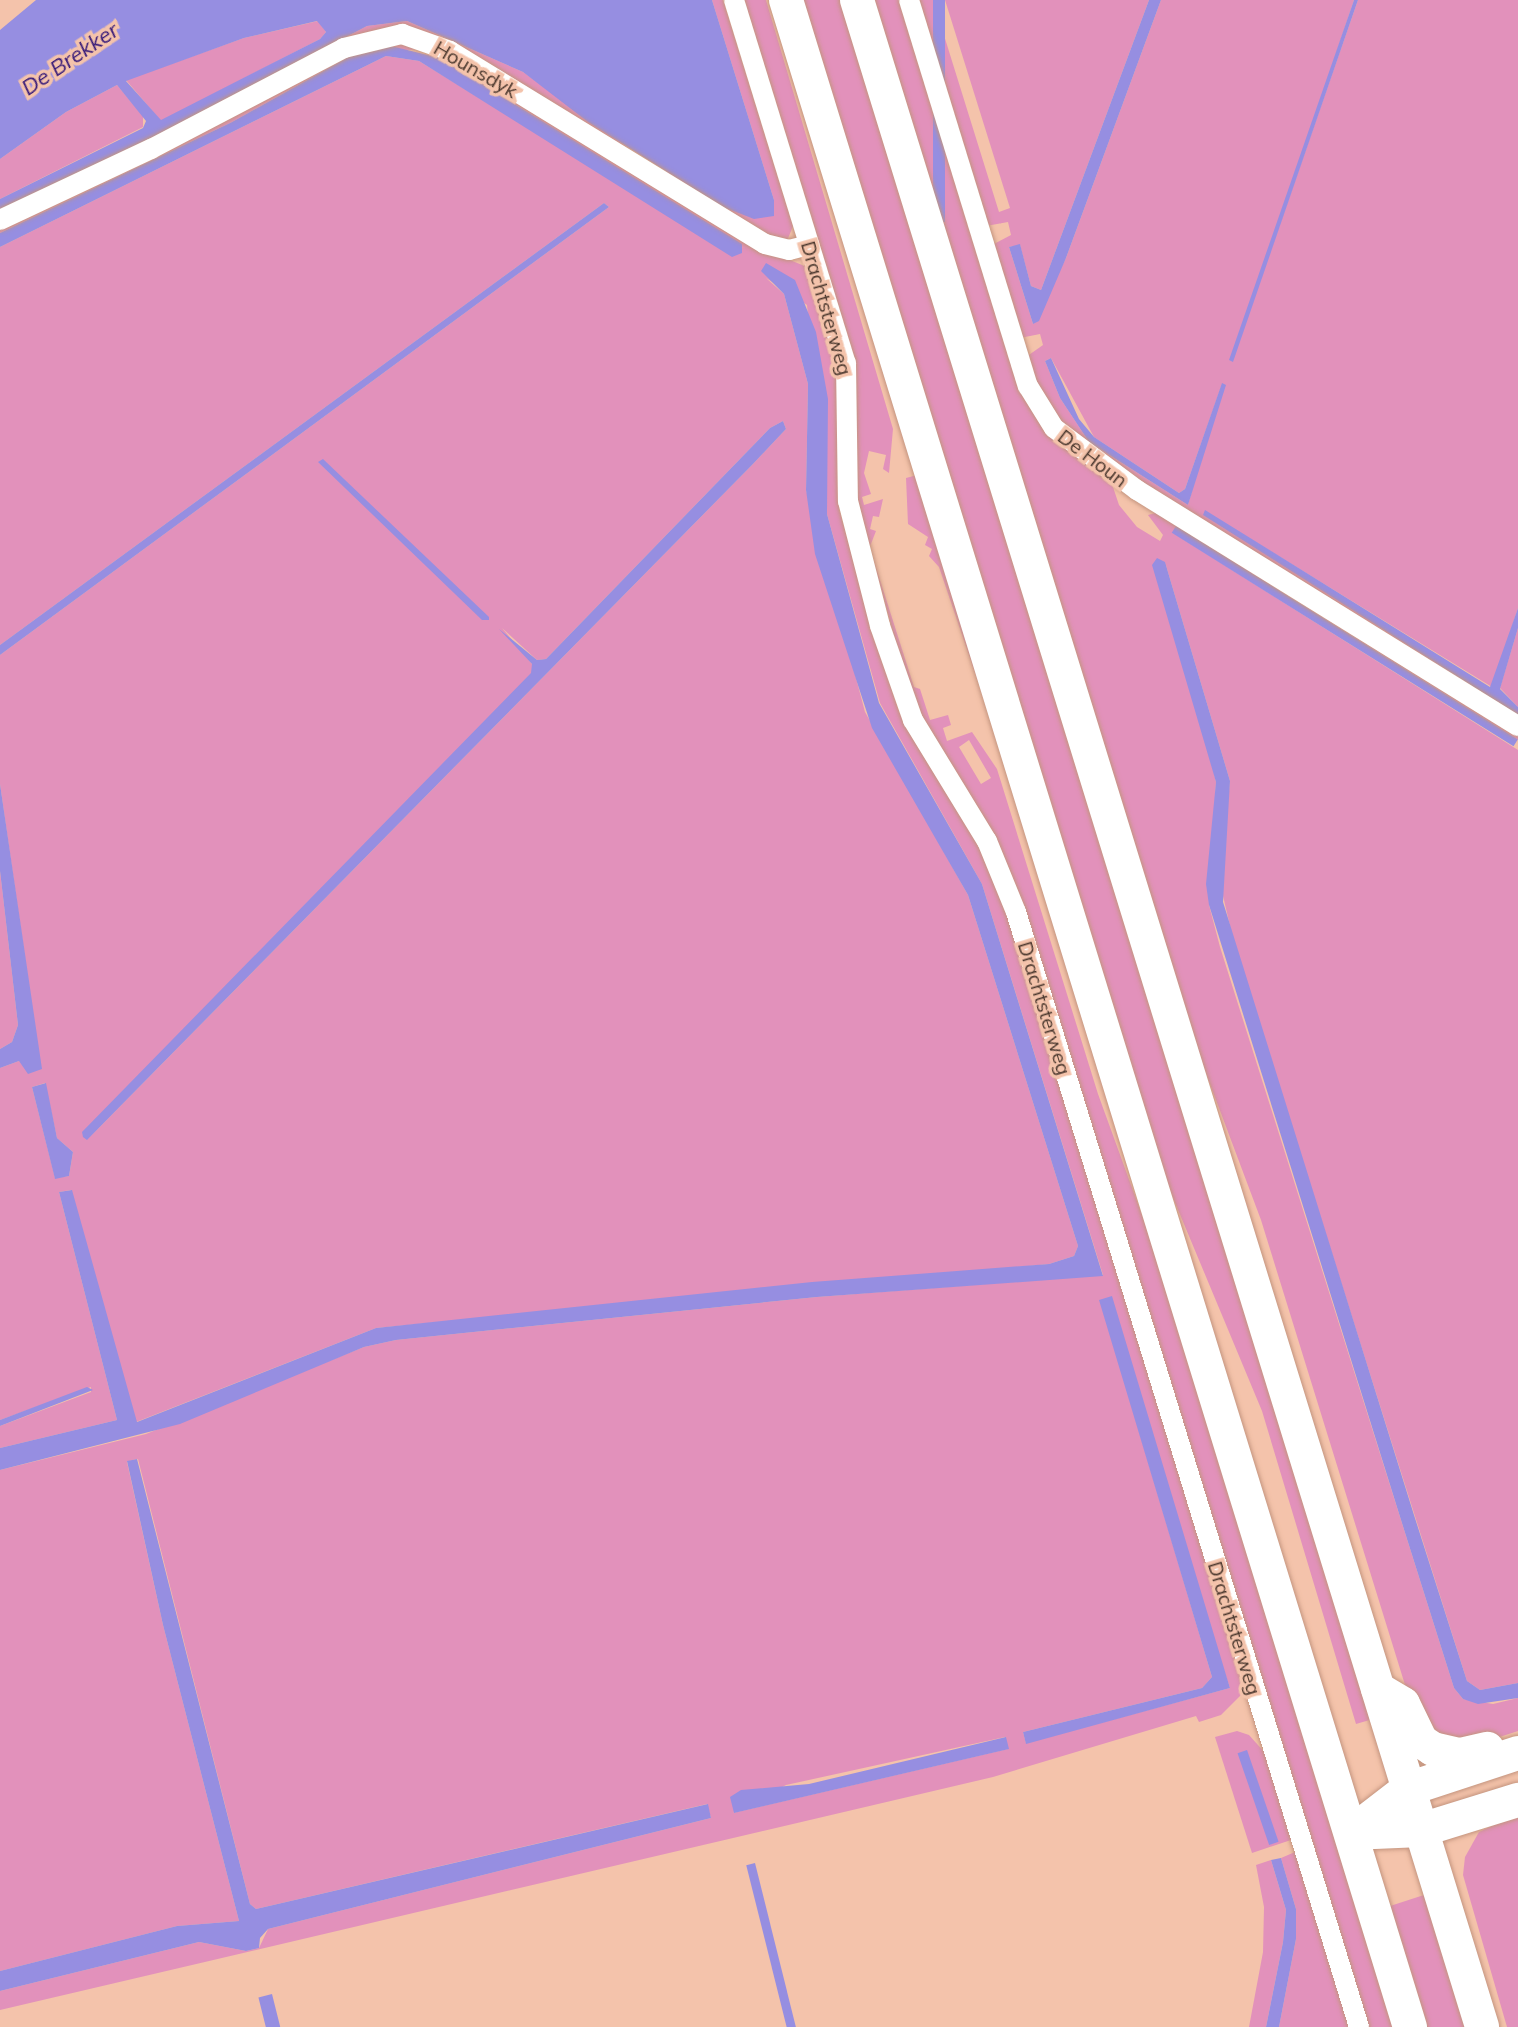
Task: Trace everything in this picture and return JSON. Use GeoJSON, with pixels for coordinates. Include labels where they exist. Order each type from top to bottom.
{"type":"FeatureCollection","features":[{"type":"Feature","properties":{"kind":"main road"},"geometry":{"type":"LineString","coordinates":[[786,0],[1410,2027]]}},
{"type":"Feature","properties":{"kind":"main road"},"geometry":{"type":"LineString","coordinates":[[857,0],[1482,2027]]}},
{"type":"Feature","properties":{"kind":"main road"},"geometry":{"type":"LineString","coordinates":[[1378,1689],[1403,1704],[1421,1741],[1446,1754],[1518,1739]]}},
{"type":"Feature","properties":{"kind":"main road"},"geometry":{"type":"LineString","coordinates":[[1351,1833],[1408,1789],[1518,1753]]}},
{"type":"Feature","properties":{"kind":"main road"},"geometry":{"type":"LineString","coordinates":[[1351,1833],[1421,1830],[1518,1800]]}},
{"type":"Feature","properties":{"kind":"street","name":"Drachtsterweg"},"geometry":{"type":"LineString","coordinates":[[734,0],[846,363],[853,535],[883,638],[913,720],[987,841],[1016,912],[1359,2027]]}},
{"type":"Feature","properties":{"kind":"street","name":"De Houn"},"geometry":{"type":"LineString","coordinates":[[909,0],[1028,386],[1054,428],[1137,490],[1518,726]]}},
{"type":"Feature","properties":{"kind":"street","name":"Hounsdyk"},"geometry":{"type":"LineString","coordinates":[[0,220],[151,149],[344,48],[402,34],[450,51],[765,244],[789,250],[809,245]]}},
{"type":"Feature","properties":{"kind":"shaded area"},"geometry":{"type":"Polygon","coordinates":[[[712,0],[723,0],[793,226],[787,241],[773,241],[403,31],[135,147],[367,26],[407,21],[523,72],[657,169],[774,200],[712,0]]]}},
{"type":"Feature","properties":{"kind":"shaded area"},"geometry":{"type":"Polygon","coordinates":[[[744,0],[766,0],[893,429],[889,473],[883,469],[886,455],[869,451],[864,473],[871,494],[862,497],[864,505],[883,499],[879,517],[873,516],[870,529],[876,531],[867,554],[856,489],[856,371],[744,0]]]}},
{"type":"Feature","properties":{"kind":"shaded area"},"geometry":{"type":"Polygon","coordinates":[[[800,0],[843,0],[1373,1719],[1356,1724],[1262,1411],[1156,1157],[800,0]]]}},
{"type":"Feature","properties":{"kind":"shaded area"},"geometry":{"type":"Polygon","coordinates":[[[870,0],[902,0],[1021,388],[1112,484],[1119,505],[1137,527],[1160,541],[1163,535],[1148,515],[1159,512],[1518,732],[1518,740],[1276,588],[1178,536],[1518,750],[1518,1683],[1480,1690],[1467,1681],[1234,943],[1220,883],[1230,781],[1165,562],[1216,782],[1209,905],[1220,947],[1454,1688],[1463,1699],[1493,1704],[1518,1698],[1518,1731],[1481,1743],[1437,1736],[1410,1701],[1261,1220],[1177,996],[870,0]]]}},
{"type":"Feature","properties":{"kind":"shaded area"},"geometry":{"type":"Polygon","coordinates":[[[917,0],[933,0],[999,212],[1010,208],[945,0],[1149,0],[1041,290],[1031,286],[1020,245],[1009,247],[1033,324],[1066,258],[1161,0],[1354,0],[1232,362],[1358,0],[1518,0],[1518,608],[1492,687],[1205,511],[1476,689],[1089,453],[1044,404],[1026,357],[1043,345],[1040,334],[1020,338],[992,245],[1011,235],[1008,222],[986,226],[917,0]],[[1051,358],[1045,361],[1060,398],[1089,442],[1188,505],[1222,384],[1185,489],[1179,493],[1094,437],[1051,358]]]}},
{"type":"Feature","properties":{"kind":"shaded area"},"geometry":{"type":"Polygon","coordinates":[[[318,21],[326,32],[320,39],[161,121],[126,80],[244,38],[318,21]]]}},
{"type":"Feature","properties":{"kind":"shaded area"},"geometry":{"type":"Polygon","coordinates":[[[368,44],[423,44],[763,249],[807,267],[837,365],[839,509],[872,627],[899,712],[979,845],[1008,915],[1245,1691],[1221,1715],[1199,1722],[1196,1716],[993,1777],[0,2010],[0,1991],[199,1942],[246,1951],[259,1948],[268,1929],[711,1818],[707,1804],[256,1909],[250,1904],[138,1459],[132,1460],[127,1462],[163,1625],[239,1921],[177,1926],[0,1971],[0,1470],[146,1434],[364,1347],[396,1340],[817,1297],[1103,1275],[982,884],[880,703],[827,514],[807,305],[766,278],[784,294],[808,384],[806,490],[865,712],[968,895],[1078,1246],[1074,1256],[1049,1264],[376,1328],[136,1422],[71,1190],[59,1192],[117,1420],[0,1448],[0,1426],[91,1392],[91,1387],[0,1420],[0,1068],[19,1061],[41,1069],[0,784],[0,655],[609,207],[604,203],[0,645],[0,247],[386,56],[419,61],[624,187],[744,248],[491,89],[419,49],[352,55],[232,122],[0,233],[0,225],[368,44]],[[783,421],[770,428],[546,659],[537,660],[502,628],[532,664],[532,673],[87,1140],[786,429],[783,421]],[[45,1083],[32,1087],[55,1178],[69,1176],[73,1152],[57,1138],[45,1083]],[[1100,1300],[1212,1677],[1202,1688],[1023,1732],[1026,1743],[1230,1688],[1100,1300]],[[1005,1737],[786,1785],[733,1813],[1008,1749],[1005,1737]]]}},
{"type":"Feature","properties":{"kind":"shaded area"},"geometry":{"type":"Polygon","coordinates":[[[117,85],[143,116],[143,127],[0,199],[0,159],[66,112],[117,85]]]}},
{"type":"Feature","properties":{"kind":"shaded area"},"geometry":{"type":"Polygon","coordinates":[[[921,474],[992,723],[939,567],[929,556],[932,549],[925,545],[928,537],[908,524],[906,478],[921,474]]]}},
{"type":"Feature","properties":{"kind":"shaded area"},"geometry":{"type":"Polygon","coordinates":[[[873,558],[914,687],[920,689],[930,720],[948,715],[951,725],[943,728],[947,741],[972,732],[997,769],[1098,1094],[1184,1331],[1397,2027],[1367,2027],[1017,888],[992,834],[923,718],[903,670],[873,558]],[[969,740],[959,747],[981,784],[991,778],[969,740]]]}},
{"type":"Feature","properties":{"kind":"shaded area"},"geometry":{"type":"Polygon","coordinates":[[[1518,628],[1518,707],[1500,688],[1518,628]]]}},
{"type":"Feature","properties":{"kind":"shaded area"},"geometry":{"type":"Polygon","coordinates":[[[0,871],[18,1025],[12,1042],[0,1049],[0,871]]]}},
{"type":"Feature","properties":{"kind":"shaded area"},"geometry":{"type":"Polygon","coordinates":[[[1237,1731],[1249,1735],[1266,1754],[1291,1840],[1252,1853],[1215,1737],[1237,1731]]]}},
{"type":"Feature","properties":{"kind":"shaded area"},"geometry":{"type":"Polygon","coordinates":[[[1518,1814],[1518,2027],[1507,2027],[1463,1875],[1465,1857],[1479,1832],[1518,1814]]]}},
{"type":"Feature","properties":{"kind":"shaded area"},"geometry":{"type":"Polygon","coordinates":[[[1295,1852],[1351,2027],[1279,2027],[1296,1939],[1296,1909],[1281,1858],[1295,1852]]]}},
{"type":"Feature","properties":{"kind":"shaded area"},"geometry":{"type":"Polygon","coordinates":[[[1271,1860],[1286,1910],[1283,1942],[1266,2027],[1249,2027],[1263,1952],[1264,1907],[1256,1865],[1271,1860]]]}},
{"type":"Feature","properties":{"kind":"shaded area"},"geometry":{"type":"Polygon","coordinates":[[[1427,1894],[1470,2026],[1426,2027],[1387,1907],[1427,1894]]]}},
{"type":"Feature","properties":{"kind":"water","name":"De Brekker"},"geometry":{"type":"Polygon","coordinates":[[[36,0],[712,0],[774,200],[774,216],[754,219],[723,207],[588,122],[523,72],[407,21],[367,26],[189,120],[0,210],[0,199],[143,128],[146,121],[117,85],[66,112],[0,159],[0,30],[36,0]],[[317,21],[244,38],[126,81],[161,120],[320,39],[326,32],[317,21]]]}},
{"type":"Feature","properties":{"kind":"water"},"geometry":{"type":"Polygon","coordinates":[[[933,0],[945,0],[945,222],[933,222],[933,0]]]}},
{"type":"Feature","properties":{"kind":"water"},"geometry":{"type":"Polygon","coordinates":[[[1149,0],[1161,0],[1066,258],[1039,321],[1033,324],[1009,247],[1020,244],[1031,286],[1041,290],[1149,0]]]}},
{"type":"Feature","properties":{"kind":"water"},"geometry":{"type":"Polygon","coordinates":[[[1354,0],[1358,0],[1233,362],[1229,360],[1354,0]]]}},
{"type":"Feature","properties":{"kind":"water"},"geometry":{"type":"Polygon","coordinates":[[[387,45],[440,58],[742,244],[742,253],[732,257],[419,61],[386,56],[0,247],[0,233],[232,122],[352,55],[387,45]]]}},
{"type":"Feature","properties":{"kind":"water"},"geometry":{"type":"Polygon","coordinates":[[[604,203],[609,207],[0,655],[0,645],[604,203]]]}},
{"type":"Feature","properties":{"kind":"water"},"geometry":{"type":"Polygon","coordinates":[[[766,263],[795,280],[816,332],[828,399],[827,514],[879,703],[982,884],[1103,1276],[817,1297],[396,1340],[364,1347],[180,1424],[0,1470],[0,1448],[117,1420],[59,1192],[72,1190],[137,1422],[376,1328],[812,1282],[1049,1264],[1074,1256],[1078,1246],[968,895],[872,728],[815,554],[806,490],[808,384],[784,294],[761,271],[766,263]]]}},
{"type":"Feature","properties":{"kind":"water"},"geometry":{"type":"Polygon","coordinates":[[[1051,358],[1079,419],[1094,437],[1179,493],[1185,489],[1222,383],[1226,385],[1188,505],[1089,442],[1060,398],[1045,361],[1051,358]]]}},
{"type":"Feature","properties":{"kind":"water"},"geometry":{"type":"Polygon","coordinates":[[[783,421],[786,429],[753,464],[87,1140],[83,1137],[82,1132],[531,673],[532,664],[499,629],[537,660],[546,659],[770,428],[783,421]]]}},
{"type":"Feature","properties":{"kind":"water"},"geometry":{"type":"Polygon","coordinates":[[[323,459],[489,620],[482,620],[318,462],[323,459]]]}},
{"type":"Feature","properties":{"kind":"water"},"geometry":{"type":"Polygon","coordinates":[[[1205,510],[1490,687],[1518,608],[1518,628],[1500,689],[1518,707],[1518,715],[1203,515],[1205,510]]]}},
{"type":"Feature","properties":{"kind":"water"},"geometry":{"type":"Polygon","coordinates":[[[1176,526],[1518,740],[1514,746],[1172,533],[1176,526]]]}},
{"type":"Feature","properties":{"kind":"water"},"geometry":{"type":"Polygon","coordinates":[[[1157,558],[1165,562],[1230,781],[1223,902],[1414,1515],[1467,1681],[1480,1690],[1518,1683],[1518,1698],[1478,1704],[1463,1699],[1454,1688],[1209,905],[1206,884],[1216,782],[1152,565],[1157,558]]]}},
{"type":"Feature","properties":{"kind":"water"},"geometry":{"type":"Polygon","coordinates":[[[0,784],[42,1069],[28,1074],[19,1061],[0,1068],[0,1049],[12,1042],[18,1025],[0,871],[0,784]]]}},
{"type":"Feature","properties":{"kind":"water"},"geometry":{"type":"Polygon","coordinates":[[[46,1083],[57,1138],[73,1152],[69,1176],[55,1179],[32,1087],[46,1083]]]}},
{"type":"Feature","properties":{"kind":"water"},"geometry":{"type":"Polygon","coordinates":[[[1112,1296],[1230,1688],[1026,1744],[1023,1732],[1202,1688],[1212,1677],[1099,1300],[1112,1296]]]}},
{"type":"Feature","properties":{"kind":"water"},"geometry":{"type":"Polygon","coordinates":[[[87,1387],[93,1390],[0,1426],[0,1420],[87,1387]]]}},
{"type":"Feature","properties":{"kind":"water"},"geometry":{"type":"Polygon","coordinates":[[[137,1459],[250,1904],[256,1909],[708,1804],[711,1818],[268,1929],[260,1938],[259,1948],[246,1951],[199,1942],[0,1991],[0,1971],[177,1926],[239,1921],[163,1625],[127,1461],[137,1459]]]}},
{"type":"Feature","properties":{"kind":"water"},"geometry":{"type":"Polygon","coordinates":[[[1006,1737],[1009,1749],[734,1813],[730,1797],[741,1790],[809,1784],[1006,1737]]]}},
{"type":"Feature","properties":{"kind":"water"},"geometry":{"type":"Polygon","coordinates":[[[1247,1750],[1279,1842],[1269,1845],[1238,1753],[1247,1750]]]}},
{"type":"Feature","properties":{"kind":"water"},"geometry":{"type":"Polygon","coordinates":[[[1281,1858],[1296,1909],[1296,1939],[1279,2027],[1266,2027],[1283,1942],[1286,1910],[1271,1860],[1281,1858]]]}},
{"type":"Feature","properties":{"kind":"water"},"geometry":{"type":"Polygon","coordinates":[[[755,1863],[796,2027],[787,2027],[746,1865],[755,1863]]]}},
{"type":"Feature","properties":{"kind":"water"},"geometry":{"type":"Polygon","coordinates":[[[272,1994],[280,2027],[266,2027],[258,1997],[272,1994]]]}}]}
